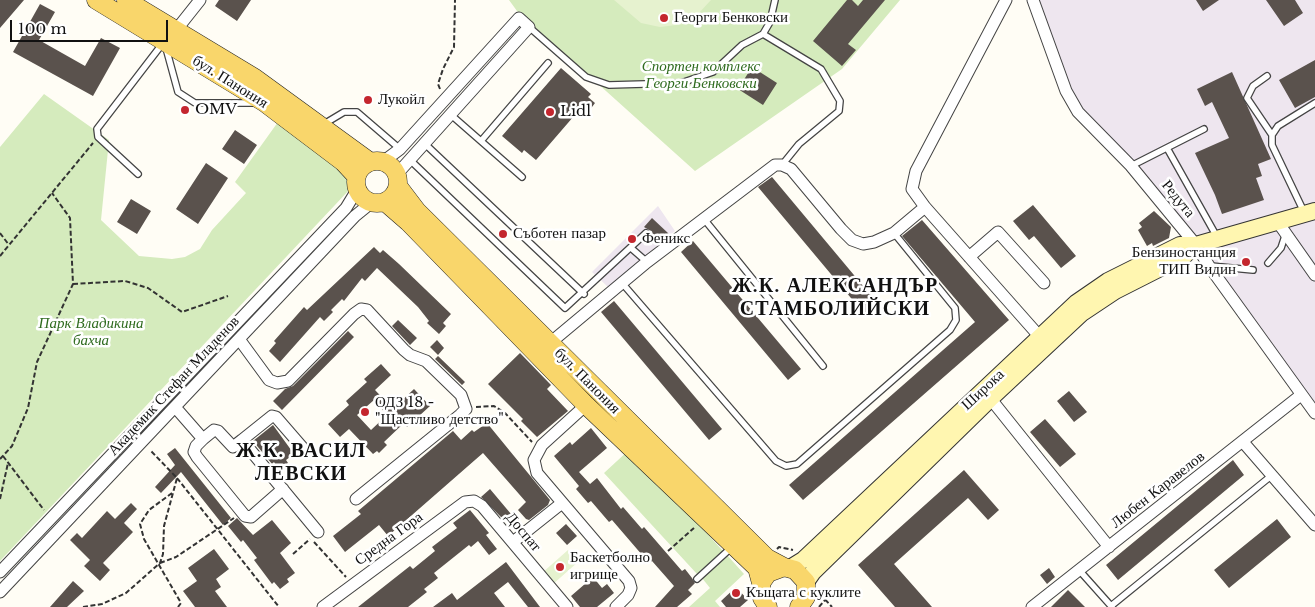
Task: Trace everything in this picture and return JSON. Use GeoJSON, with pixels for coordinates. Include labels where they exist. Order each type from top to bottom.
{"type":"FeatureCollection","features":[{"type":"Feature","properties":{"kind":"main road","name":"бул. Панония"},"geometry":{"type":"LineString","coordinates":[[96,0],[262,83],[321,126],[376,161],[391,165],[417,210],[767,558],[800,573],[812,600]]}},
{"type":"Feature","properties":{"kind":"main road","name":"бул. Панония"},"geometry":{"type":"LineString","coordinates":[[126,0],[171,36],[265,103],[343,162],[363,198],[378,202],[408,222],[586,404],[757,568],[762,599]]}},
{"type":"Feature","properties":{"kind":"main road"},"geometry":{"type":"LineString","coordinates":[[356,183],[376,161]]}},
{"type":"Feature","properties":{"kind":"main road"},"geometry":{"type":"LineString","coordinates":[[378,202],[393,196],[398,180]]}},
{"type":"Feature","properties":{"kind":"main road","name":"Широка"},"geometry":{"type":"LineString","coordinates":[[812,600],[813,572],[987,395],[1040,337],[1076,303],[1108,281],[1180,245],[1196,245],[1218,238],[1281,227],[1310,212]]}},
{"type":"Feature","properties":{"kind":"main road","name":"Широка"},"geometry":{"type":"LineString","coordinates":[[787,567],[803,560],[987,395],[1082,313],[1115,291],[1184,256],[1196,245]]}},
{"type":"Feature","properties":{"kind":"main road","name":"бул. Панония"},"geometry":{"type":"LineString","coordinates":[[762,599],[768,573],[787,567]]}},
{"type":"Feature","properties":{"kind":"street"},"geometry":{"type":"LineString","coordinates":[[171,36],[200,0]]}},
{"type":"Feature","properties":{"kind":"street"},"geometry":{"type":"LineString","coordinates":[[1006,0],[916,171],[912,189],[925,207],[1040,337]]}},
{"type":"Feature","properties":{"kind":"street","name":"Редута"},"geometry":{"type":"LineString","coordinates":[[1033,0],[1066,91],[1078,112],[1131,166],[1196,245],[1209,266],[1315,413]]}},
{"type":"Feature","properties":{"kind":"street"},"geometry":{"type":"LineString","coordinates":[[376,161],[400,149],[519,18],[528,27],[409,159],[398,180]]}},
{"type":"Feature","properties":{"kind":"street"},"geometry":{"type":"LineString","coordinates":[[550,343],[647,262],[775,165],[782,165],[791,169],[852,240],[863,244],[874,242],[894,233],[925,207]]}},
{"type":"Feature","properties":{"kind":"street","name":"Академик Стефан Младенов"},"geometry":{"type":"LineString","coordinates":[[0,572],[346,208],[356,183]]}},
{"type":"Feature","properties":{"kind":"street","name":"Академик Стефан Младенов"},"geometry":{"type":"LineString","coordinates":[[0,592],[355,216],[378,202]]}},
{"type":"Feature","properties":{"kind":"street"},"geometry":{"type":"LineString","coordinates":[[1281,227],[1315,275]]}},
{"type":"Feature","properties":{"kind":"street"},"geometry":{"type":"LineString","coordinates":[[969,257],[998,232],[1044,283]]}},
{"type":"Feature","properties":{"kind":"street"},"geometry":{"type":"LineString","coordinates":[[239,339],[270,380],[277,383],[288,380],[354,314],[361,309],[367,310],[404,350],[410,355],[426,361],[461,395],[466,409],[356,499]]}},
{"type":"Feature","properties":{"kind":"street"},"geometry":{"type":"LineString","coordinates":[[987,395],[1109,547]]}},
{"type":"Feature","properties":{"kind":"street","name":"Любен Каравелов"},"geometry":{"type":"LineString","coordinates":[[1032,607],[1301,395]]}},
{"type":"Feature","properties":{"kind":"street"},"geometry":{"type":"LineString","coordinates":[[586,404],[538,449],[534,460],[537,473],[629,581],[631,588],[628,595],[616,607]]}},
{"type":"Feature","properties":{"kind":"street"},"geometry":{"type":"LineString","coordinates":[[175,407],[203,439]]}},
{"type":"Feature","properties":{"kind":"street"},"geometry":{"type":"LineString","coordinates":[[283,489],[251,517],[245,516],[197,457],[194,452],[196,446],[214,430],[218,431],[233,447],[272,416],[276,417],[302,448]]}},
{"type":"Feature","properties":{"kind":"street"},"geometry":{"type":"LineString","coordinates":[[242,440],[318,532]]}},
{"type":"Feature","properties":{"kind":"street"},"geometry":{"type":"LineString","coordinates":[[1243,442],[1315,525]]}},
{"type":"Feature","properties":{"kind":"street","name":"Доспат"},"geometry":{"type":"LineString","coordinates":[[474,501],[482,506],[567,607]]}},
{"type":"Feature","properties":{"kind":"street","name":"Средна Гора"},"geometry":{"type":"LineString","coordinates":[[323,607],[465,502],[474,501]]}},
{"type":"Feature","properties":{"kind":"street"},"geometry":{"type":"LineString","coordinates":[[512,542],[562,502]]}},
{"type":"Feature","properties":{"kind":"lane"},"geometry":{"type":"LineString","coordinates":[[528,27],[586,77],[609,85],[682,83],[713,72],[742,45],[763,34],[770,22],[775,0]]}},
{"type":"Feature","properties":{"kind":"lane"},"geometry":{"type":"LineString","coordinates":[[763,34],[821,69],[840,101],[839,112],[799,144],[782,165]]}},
{"type":"Feature","properties":{"kind":"lane"},"geometry":{"type":"LineString","coordinates":[[171,36],[178,92],[195,103],[265,103]]}},
{"type":"Feature","properties":{"kind":"lane"},"geometry":{"type":"LineString","coordinates":[[138,174],[98,137],[97,129],[101,121],[171,36]]}},
{"type":"Feature","properties":{"kind":"lane"},"geometry":{"type":"LineString","coordinates":[[481,141],[548,63]]}},
{"type":"Feature","properties":{"kind":"lane"},"geometry":{"type":"LineString","coordinates":[[1267,76],[1254,86],[1247,98],[1272,135]]}},
{"type":"Feature","properties":{"kind":"lane"},"geometry":{"type":"LineString","coordinates":[[1310,212],[1272,145],[1272,135],[1278,126],[1315,103]]}},
{"type":"Feature","properties":{"kind":"lane"},"geometry":{"type":"LineString","coordinates":[[321,126],[344,112],[357,112],[400,149]]}},
{"type":"Feature","properties":{"kind":"lane"},"geometry":{"type":"LineString","coordinates":[[450,114],[522,177]]}},
{"type":"Feature","properties":{"kind":"lane"},"geometry":{"type":"LineString","coordinates":[[1131,166],[1204,129]]}},
{"type":"Feature","properties":{"kind":"lane"},"geometry":{"type":"LineString","coordinates":[[424,143],[584,294]]}},
{"type":"Feature","properties":{"kind":"lane"},"geometry":{"type":"LineString","coordinates":[[1167,148],[1218,238]]}},
{"type":"Feature","properties":{"kind":"lane"},"geometry":{"type":"LineString","coordinates":[[409,159],[564,308],[567,308],[584,294],[646,233]]}},
{"type":"Feature","properties":{"kind":"lane"},"geometry":{"type":"LineString","coordinates":[[704,219],[823,366]]}},
{"type":"Feature","properties":{"kind":"lane"},"geometry":{"type":"LineString","coordinates":[[1268,263],[1280,248],[1281,227]]}},
{"type":"Feature","properties":{"kind":"lane"},"geometry":{"type":"LineString","coordinates":[[622,283],[776,461],[786,466],[798,464],[950,330],[956,320],[955,308],[894,233]]}},
{"type":"Feature","properties":{"kind":"lane"},"geometry":{"type":"LineString","coordinates":[[631,248],[647,262]]}},
{"type":"Feature","properties":{"kind":"lane"},"geometry":{"type":"LineString","coordinates":[[1209,266],[1249,272],[1253,270]]}},
{"type":"Feature","properties":{"kind":"lane"},"geometry":{"type":"LineString","coordinates":[[1079,570],[1112,606],[1271,476]]}},
{"type":"Feature","properties":{"kind":"lane"},"geometry":{"type":"LineString","coordinates":[[696,578],[733,546]]}},
{"type":"Feature","properties":{"kind":"path"},"geometry":{"type":"LineString","coordinates":[[444,100],[438,84],[454,47],[455,0]]}},
{"type":"Feature","properties":{"kind":"path"},"geometry":{"type":"LineString","coordinates":[[0,256],[98,137]]}},
{"type":"Feature","properties":{"kind":"path"},"geometry":{"type":"LineString","coordinates":[[0,459],[12,446],[28,408],[36,362],[74,284],[70,218],[52,193]]}},
{"type":"Feature","properties":{"kind":"path"},"geometry":{"type":"LineString","coordinates":[[0,233],[9,245]]}},
{"type":"Feature","properties":{"kind":"path"},"geometry":{"type":"LineString","coordinates":[[74,284],[125,281],[148,288],[182,312],[228,296]]}},
{"type":"Feature","properties":{"kind":"path"},"geometry":{"type":"LineString","coordinates":[[466,409],[494,406],[505,413],[538,449]]}},
{"type":"Feature","properties":{"kind":"path"},"geometry":{"type":"LineString","coordinates":[[142,442],[177,478],[279,607]]}},
{"type":"Feature","properties":{"kind":"path"},"geometry":{"type":"LineString","coordinates":[[3,456],[51,518]]}},
{"type":"Feature","properties":{"kind":"path"},"geometry":{"type":"LineString","coordinates":[[0,499],[8,463]]}},
{"type":"Feature","properties":{"kind":"path"},"geometry":{"type":"LineString","coordinates":[[160,563],[163,554],[164,526],[177,478]]}},
{"type":"Feature","properties":{"kind":"path"},"geometry":{"type":"LineString","coordinates":[[173,492],[149,510],[140,524],[144,539],[160,563],[183,607]]}},
{"type":"Feature","properties":{"kind":"path"},"geometry":{"type":"LineString","coordinates":[[83,607],[102,604],[126,593],[160,563],[176,557],[237,516]]}},
{"type":"Feature","properties":{"kind":"path"},"geometry":{"type":"LineString","coordinates":[[668,551],[705,518]]}},
{"type":"Feature","properties":{"kind":"path"},"geometry":{"type":"LineString","coordinates":[[293,554],[310,539],[353,584]]}},
{"type":"Feature","properties":{"kind":"path"},"geometry":{"type":"LineString","coordinates":[[178,607],[181,603]]}},
{"type":"Feature","properties":{"kind":"shaded area"},"geometry":{"type":"Polygon","coordinates":[[[1033,0],[1315,0],[1315,414],[1209,266],[1078,112],[1033,0]]]}},
{"type":"Feature","properties":{"kind":"shaded area"},"geometry":{"type":"Polygon","coordinates":[[[658,206],[675,231],[608,287],[592,272],[658,206]]]}},
{"type":"Feature","properties":{"kind":"green space","name":"Спортен комплекс Георги Бенковски"},"geometry":{"type":"Polygon","coordinates":[[[509,0],[900,0],[842,69],[695,171],[517,11],[509,0]]]}},
{"type":"Feature","properties":{"kind":"green space","name":"Георги Бенковски"},"geometry":{"type":"Polygon","coordinates":[[[614,0],[711,0],[699,13],[684,24],[660,27],[641,23],[614,0]]]}},
{"type":"Feature","properties":{"kind":"green space","name":"Парк Владикина бахча"},"geometry":{"type":"Polygon","coordinates":[[[44,94],[109,140],[101,220],[139,256],[172,259],[185,257],[200,249],[212,230],[246,193],[235,182],[278,122],[351,179],[351,188],[0,561],[0,147],[44,94]]]}},
{"type":"Feature","properties":{"kind":"green space"},"geometry":{"type":"Polygon","coordinates":[[[630,449],[723,551],[697,574],[604,473],[630,449]]]}},
{"type":"Feature","properties":{"kind":"green space","name":"Баскетболно игрище"},"geometry":{"type":"Polygon","coordinates":[[[568,550],[578,562],[552,585],[542,573],[568,550]]]}},
{"type":"Feature","properties":{"kind":"green space"},"geometry":{"type":"Polygon","coordinates":[[[727,555],[744,574],[715,601],[720,607],[689,607],[710,588],[702,578],[727,555]]]}},
{"type":"Feature","properties":{"kind":"building"},"geometry":{"type":"Polygon","coordinates":[[[0,0],[24,0],[0,28],[0,0]]]}},
{"type":"Feature","properties":{"kind":"building"},"geometry":{"type":"Polygon","coordinates":[[[219,0],[251,0],[237,21],[215,6],[219,0]]]}},
{"type":"Feature","properties":{"kind":"building"},"geometry":{"type":"Polygon","coordinates":[[[847,0],[852,0],[858,6],[863,0],[885,0],[848,44],[856,50],[842,66],[813,41],[847,0]]]}},
{"type":"Feature","properties":{"kind":"building"},"geometry":{"type":"Polygon","coordinates":[[[1196,0],[1219,0],[1203,11],[1196,0]]]}},
{"type":"Feature","properties":{"kind":"building"},"geometry":{"type":"Polygon","coordinates":[[[1266,0],[1295,0],[1303,13],[1284,26],[1266,0]]]}},
{"type":"Feature","properties":{"kind":"building"},"geometry":{"type":"Polygon","coordinates":[[[40,4],[55,12],[39,40],[85,66],[101,38],[120,48],[93,96],[13,52],[40,4]]]}},
{"type":"Feature","properties":{"kind":"building"},"geometry":{"type":"Polygon","coordinates":[[[1315,60],[1315,97],[1295,108],[1279,80],[1315,60]]]}},
{"type":"Feature","properties":{"kind":"building"},"geometry":{"type":"Polygon","coordinates":[[[752,67],[777,83],[763,105],[738,89],[752,67]]]}},
{"type":"Feature","properties":{"kind":"building","name":"Lidl"},"geometry":{"type":"Polygon","coordinates":[[[561,68],[591,94],[588,97],[595,103],[586,115],[580,109],[536,160],[524,150],[522,153],[502,136],[561,68]]]}},
{"type":"Feature","properties":{"kind":"building"},"geometry":{"type":"Polygon","coordinates":[[[1232,72],[1271,159],[1258,164],[1262,176],[1256,178],[1264,200],[1222,214],[1195,153],[1229,138],[1212,102],[1205,106],[1197,89],[1232,72]]]}},
{"type":"Feature","properties":{"kind":"building"},"geometry":{"type":"Polygon","coordinates":[[[235,130],[257,145],[244,164],[222,149],[235,130]]]}},
{"type":"Feature","properties":{"kind":"building"},"geometry":{"type":"Polygon","coordinates":[[[206,163],[228,178],[198,224],[176,209],[206,163]]]}},
{"type":"Feature","properties":{"kind":"building"},"geometry":{"type":"Polygon","coordinates":[[[772,177],[879,305],[866,316],[758,187],[772,177]]]}},
{"type":"Feature","properties":{"kind":"building"},"geometry":{"type":"Polygon","coordinates":[[[131,199],[151,211],[137,234],[117,222],[131,199]]]}},
{"type":"Feature","properties":{"kind":"building"},"geometry":{"type":"Polygon","coordinates":[[[1033,205],[1076,256],[1061,268],[1034,236],[1029,240],[1013,221],[1033,205]]]}},
{"type":"Feature","properties":{"kind":"building"},"geometry":{"type":"Polygon","coordinates":[[[1154,211],[1171,227],[1169,238],[1153,246],[1152,243],[1147,246],[1138,230],[1142,227],[1139,223],[1154,211]]]}},
{"type":"Feature","properties":{"kind":"building"},"geometry":{"type":"Polygon","coordinates":[[[652,218],[669,234],[660,242],[644,227],[652,218]]]}},
{"type":"Feature","properties":{"kind":"building"},"geometry":{"type":"Polygon","coordinates":[[[922,220],[1009,320],[803,500],[789,485],[975,322],[902,236],[922,220]]]}},
{"type":"Feature","properties":{"kind":"building"},"geometry":{"type":"Polygon","coordinates":[[[693,241],[801,369],[788,380],[681,252],[693,241]]]}},
{"type":"Feature","properties":{"kind":"building"},"geometry":{"type":"Polygon","coordinates":[[[374,247],[380,253],[383,250],[451,314],[443,323],[446,326],[439,334],[427,323],[429,321],[418,307],[377,268],[365,281],[362,278],[344,301],[342,299],[331,310],[333,312],[324,321],[320,317],[280,362],[269,351],[276,343],[274,341],[304,307],[307,310],[374,247]]]}},
{"type":"Feature","properties":{"kind":"building"},"geometry":{"type":"Polygon","coordinates":[[[614,301],[722,429],[709,440],[601,312],[614,301]]]}},
{"type":"Feature","properties":{"kind":"building"},"geometry":{"type":"Polygon","coordinates":[[[398,320],[417,338],[410,345],[392,326],[398,320]]]}},
{"type":"Feature","properties":{"kind":"building"},"geometry":{"type":"Polygon","coordinates":[[[348,331],[354,337],[282,410],[273,401],[285,389],[293,386],[348,331]]]}},
{"type":"Feature","properties":{"kind":"building"},"geometry":{"type":"Polygon","coordinates":[[[437,340],[444,348],[438,355],[430,347],[437,340]]]}},
{"type":"Feature","properties":{"kind":"building"},"geometry":{"type":"Polygon","coordinates":[[[520,353],[551,385],[547,389],[568,411],[537,437],[521,421],[523,419],[488,384],[520,353]]]}},
{"type":"Feature","properties":{"kind":"building"},"geometry":{"type":"Polygon","coordinates":[[[438,356],[465,382],[462,385],[435,359],[438,356]]]}},
{"type":"Feature","properties":{"kind":"building"},"geometry":{"type":"Polygon","coordinates":[[[381,364],[391,375],[375,390],[393,409],[414,389],[430,406],[407,427],[404,423],[384,442],[387,445],[379,453],[377,451],[373,454],[349,429],[340,437],[328,424],[349,405],[346,401],[367,382],[364,379],[381,364]],[[374,400],[357,415],[371,430],[387,415],[374,400]]]}},
{"type":"Feature","properties":{"kind":"building"},"geometry":{"type":"Polygon","coordinates":[[[1069,391],[1087,412],[1074,422],[1057,401],[1069,391]]]}},
{"type":"Feature","properties":{"kind":"building"},"geometry":{"type":"Polygon","coordinates":[[[1045,419],[1076,454],[1060,467],[1030,432],[1045,419]]]}},
{"type":"Feature","properties":{"kind":"building"},"geometry":{"type":"Polygon","coordinates":[[[487,423],[550,500],[548,505],[529,520],[526,519],[518,510],[526,502],[483,453],[388,536],[379,525],[345,552],[333,536],[361,514],[358,511],[453,431],[461,440],[472,430],[474,432],[487,423]]]}},
{"type":"Feature","properties":{"kind":"building"},"geometry":{"type":"Polygon","coordinates":[[[273,425],[294,454],[286,460],[288,463],[279,470],[274,462],[272,464],[253,441],[273,425]]]}},
{"type":"Feature","properties":{"kind":"building"},"geometry":{"type":"Polygon","coordinates":[[[591,428],[607,448],[579,472],[590,484],[597,478],[621,509],[623,507],[642,529],[644,527],[682,571],[685,569],[692,578],[695,583],[688,590],[692,594],[677,607],[655,607],[674,586],[652,561],[649,563],[612,520],[609,522],[591,501],[588,503],[576,489],[579,486],[554,456],[570,442],[572,445],[591,428]]]}},
{"type":"Feature","properties":{"kind":"building"},"geometry":{"type":"Polygon","coordinates":[[[175,448],[231,518],[223,525],[181,472],[161,493],[155,487],[175,465],[167,454],[175,448]]]}},
{"type":"Feature","properties":{"kind":"building"},"geometry":{"type":"Polygon","coordinates":[[[1233,460],[1244,475],[1118,580],[1106,565],[1233,460]]]}},
{"type":"Feature","properties":{"kind":"building"},"geometry":{"type":"Polygon","coordinates":[[[964,470],[999,510],[988,520],[968,498],[894,564],[932,607],[895,607],[858,565],[964,470]]]}},
{"type":"Feature","properties":{"kind":"building"},"geometry":{"type":"Polygon","coordinates":[[[490,489],[511,514],[504,520],[481,497],[490,489]]]}},
{"type":"Feature","properties":{"kind":"building"},"geometry":{"type":"Polygon","coordinates":[[[131,503],[137,509],[124,523],[133,532],[103,563],[110,570],[100,581],[84,566],[90,560],[70,540],[77,533],[82,538],[107,511],[115,519],[131,503]]]}},
{"type":"Feature","properties":{"kind":"building"},"geometry":{"type":"Polygon","coordinates":[[[470,510],[489,533],[486,535],[497,549],[489,555],[478,541],[471,547],[469,545],[434,573],[438,578],[424,589],[427,592],[408,607],[358,607],[410,566],[413,569],[435,551],[432,547],[457,528],[453,523],[470,510]]]}},
{"type":"Feature","properties":{"kind":"building"},"geometry":{"type":"Polygon","coordinates":[[[237,518],[253,535],[272,520],[291,543],[280,553],[295,573],[287,579],[289,582],[280,589],[274,582],[272,584],[254,560],[257,558],[243,540],[241,542],[228,526],[237,518]]]}},
{"type":"Feature","properties":{"kind":"building"},"geometry":{"type":"Polygon","coordinates":[[[1277,519],[1291,537],[1229,588],[1214,570],[1277,519]]]}},
{"type":"Feature","properties":{"kind":"building"},"geometry":{"type":"Polygon","coordinates":[[[566,524],[577,536],[567,545],[556,533],[566,524]]]}},
{"type":"Feature","properties":{"kind":"building"},"geometry":{"type":"Polygon","coordinates":[[[214,549],[229,569],[216,579],[221,587],[215,591],[227,607],[195,607],[183,591],[197,581],[188,568],[214,549]]]}},
{"type":"Feature","properties":{"kind":"building"},"geometry":{"type":"Polygon","coordinates":[[[506,562],[540,607],[528,607],[508,582],[494,593],[505,607],[433,607],[452,593],[457,600],[506,562]]]}},
{"type":"Feature","properties":{"kind":"building"},"geometry":{"type":"Polygon","coordinates":[[[1049,568],[1055,577],[1047,584],[1040,575],[1049,568]]]}},
{"type":"Feature","properties":{"kind":"building"},"geometry":{"type":"Polygon","coordinates":[[[593,577],[602,588],[607,584],[614,593],[597,607],[580,607],[571,596],[593,577]]]}},
{"type":"Feature","properties":{"kind":"building"},"geometry":{"type":"Polygon","coordinates":[[[73,581],[84,591],[67,607],[50,607],[73,581]]]}},
{"type":"Feature","properties":{"kind":"building","name":"Къщата с куклите"},"geometry":{"type":"Polygon","coordinates":[[[736,587],[748,600],[740,607],[726,607],[721,601],[736,587]]]}},
{"type":"Feature","properties":{"kind":"building"},"geometry":{"type":"Polygon","coordinates":[[[1068,590],[1085,607],[1051,607],[1068,590]]]}},
{"type":"Feature","properties":{"kind":"place","name":"Георги Бенковски"},"geometry":{"type":"Point","coordinates":[664,18]}},
{"type":"Feature","properties":{"kind":"place","name":"Лукойл"},"geometry":{"type":"Point","coordinates":[368,100]}},
{"type":"Feature","properties":{"kind":"place","name":"OMV"},"geometry":{"type":"Point","coordinates":[185,110]}},
{"type":"Feature","properties":{"kind":"place","name":"Lidl"},"geometry":{"type":"Point","coordinates":[550,112]}},
{"type":"Feature","properties":{"kind":"place","name":"Съботен пазар"},"geometry":{"type":"Point","coordinates":[503,234]}},
{"type":"Feature","properties":{"kind":"place","name":"Феникс"},"geometry":{"type":"Point","coordinates":[632,239]}},
{"type":"Feature","properties":{"kind":"place","name":"Бензиностанция ТИП Видин"},"geometry":{"type":"Point","coordinates":[1246,262]}},
{"type":"Feature","properties":{"kind":"place","name":"ОДЗ 18 - \"Щастливо детство\""},"geometry":{"type":"Point","coordinates":[365,412]}},
{"type":"Feature","properties":{"kind":"place","name":"Баскетболно игрище"},"geometry":{"type":"Point","coordinates":[560,567]}},
{"type":"Feature","properties":{"kind":"place","name":"Къщата с куклите"},"geometry":{"type":"Point","coordinates":[736,593]}},
{"type":"Feature","properties":{"kind":"district","name":"Ж.К. АЛЕКСАНДЪР СТАМБОЛИЙСКИ"},"geometry":{"type":"Point","coordinates":[835,298]}},
{"type":"Feature","properties":{"kind":"district","name":"Ж.К. ВАСИЛ ЛЕВСКИ"},"geometry":{"type":"Point","coordinates":[301,462]}}]}
